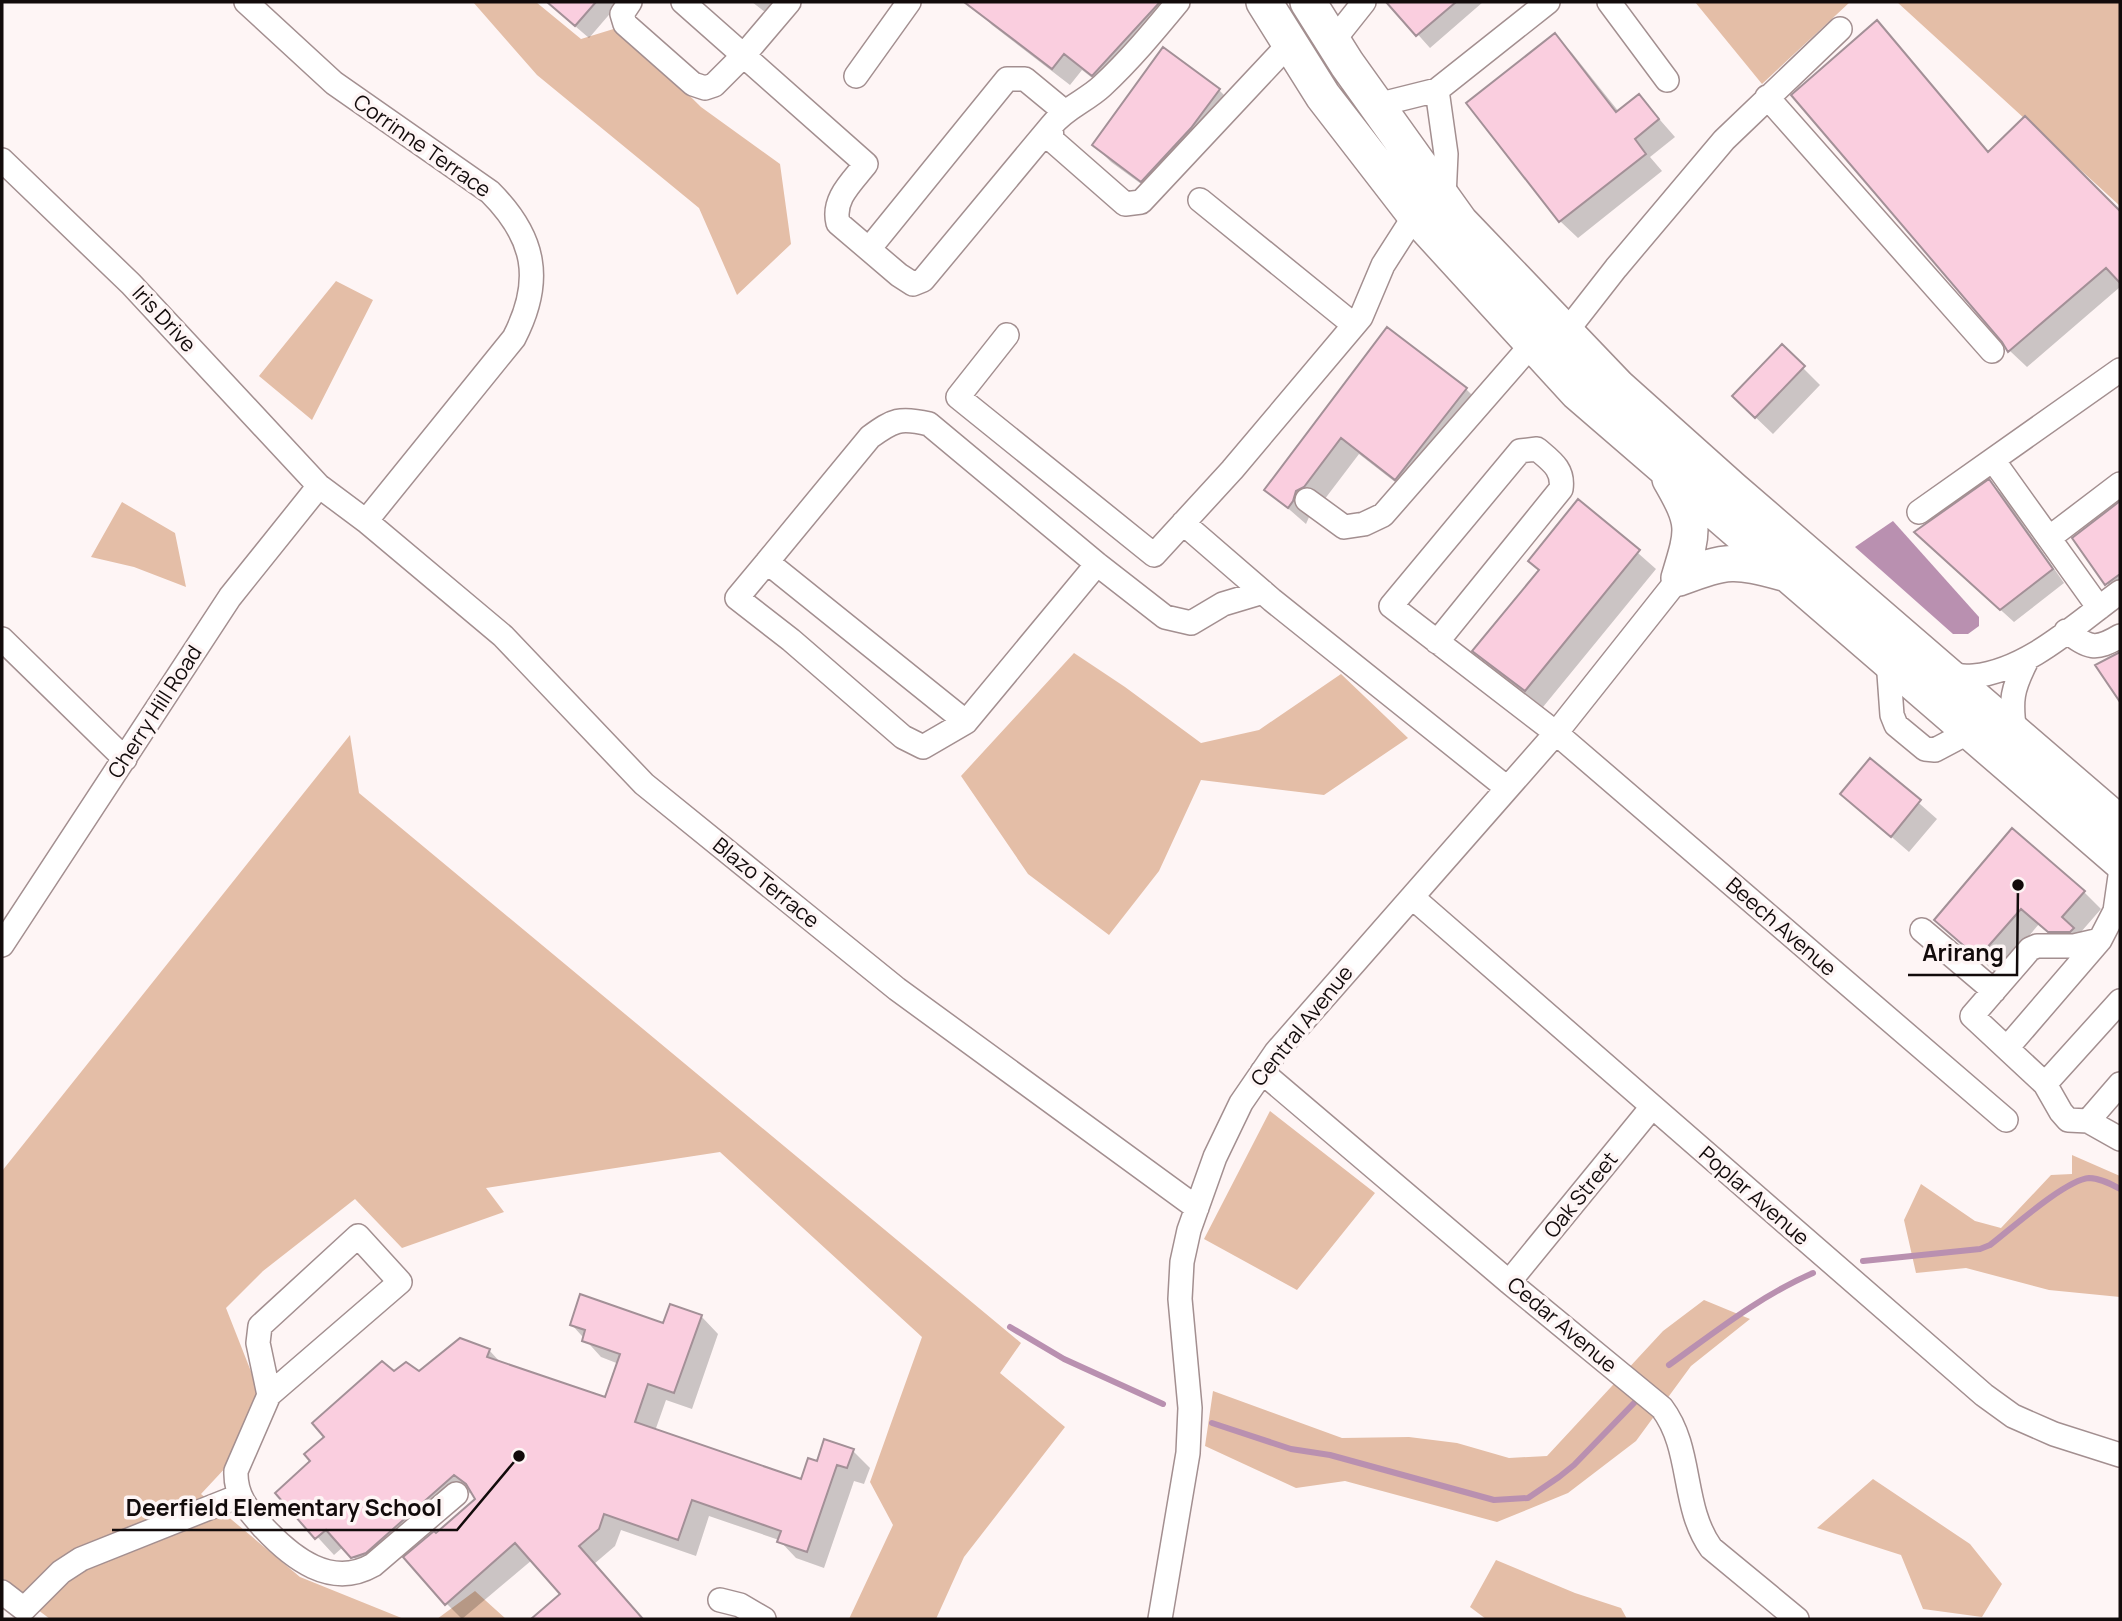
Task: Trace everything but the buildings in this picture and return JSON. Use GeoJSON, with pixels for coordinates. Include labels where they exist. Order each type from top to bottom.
{"type":"FeatureCollection","features":[{"type":"Feature","properties":{"kind":"highway"},"geometry":{"type":"LineString","coordinates":[[1264,2],[1323,96],[1429,207],[1533,343],[1577,392],[2120,861]]}},
{"type":"Feature","properties":{"kind":"highway"},"geometry":{"type":"LineString","coordinates":[[1308,2],[1377,106],[1429,207],[1460,222],[1639,405],[2120,824]]}},
{"type":"Feature","properties":{"kind":"highway"},"geometry":{"type":"LineString","coordinates":[[1663,466],[1689,517],[1690,542],[1679,578]]}},
{"type":"Feature","properties":{"kind":"highway"},"geometry":{"type":"LineString","coordinates":[[1679,578],[1721,563],[1734,562],[1790,575]]}},
{"type":"Feature","properties":{"kind":"street","name":"Corrinne Terrace"},"geometry":{"type":"LineString","coordinates":[[246,2],[334,83],[490,192],[509,211],[521,230],[529,251],[532,274],[530,296],[524,318],[514,338],[366,521]]}},
{"type":"Feature","properties":{"kind":"street"},"geometry":{"type":"LineString","coordinates":[[630,2],[622,14],[625,24],[693,84],[705,88],[714,85],[744,55],[789,2]]}},
{"type":"Feature","properties":{"kind":"street"},"geometry":{"type":"LineString","coordinates":[[683,2],[866,164],[840,197],[835,212],[838,223],[913,284],[923,280],[1058,119],[1100,89],[1145,43],[1178,2]]}},
{"type":"Feature","properties":{"kind":"street"},"geometry":{"type":"LineString","coordinates":[[856,76],[909,2]]}},
{"type":"Feature","properties":{"kind":"street"},"geometry":{"type":"LineString","coordinates":[[1333,41],[1364,2]]}},
{"type":"Feature","properties":{"kind":"street"},"geometry":{"type":"LineString","coordinates":[[1377,106],[1437,90],[1548,2]]}},
{"type":"Feature","properties":{"kind":"street"},"geometry":{"type":"LineString","coordinates":[[1609,2],[1667,80]]}},
{"type":"Feature","properties":{"kind":"street"},"geometry":{"type":"LineString","coordinates":[[1566,332],[1663,210],[1724,140],[1840,29]]}},
{"type":"Feature","properties":{"kind":"street"},"geometry":{"type":"LineString","coordinates":[[1058,119],[1052,140],[1125,205],[1141,202],[1290,43]]}},
{"type":"Feature","properties":{"kind":"street"},"geometry":{"type":"LineString","coordinates":[[869,249],[1007,79],[1025,79],[1058,119]]}},
{"type":"Feature","properties":{"kind":"street"},"geometry":{"type":"LineString","coordinates":[[1007,335],[958,397],[1154,555],[1232,470],[1361,317],[1383,265],[1429,207],[1446,154],[1437,90]]}},
{"type":"Feature","properties":{"kind":"street"},"geometry":{"type":"LineString","coordinates":[[1767,97],[1992,351]]}},
{"type":"Feature","properties":{"kind":"street","name":"Iris Drive"},"geometry":{"type":"LineString","coordinates":[[2,160],[131,284],[319,486],[366,521]]}},
{"type":"Feature","properties":{"kind":"street"},"geometry":{"type":"LineString","coordinates":[[1200,200],[1354,325]]}},
{"type":"Feature","properties":{"kind":"street"},"geometry":{"type":"LineString","coordinates":[[1307,500],[1344,527],[1363,524],[1383,514],[1533,343]]}},
{"type":"Feature","properties":{"kind":"street"},"geometry":{"type":"LineString","coordinates":[[1919,512],[2120,370]]}},
{"type":"Feature","properties":{"kind":"street"},"geometry":{"type":"LineString","coordinates":[[1097,564],[966,722],[923,747],[903,737],[737,598],[870,437],[889,423],[907,419],[929,424],[1165,617],[1191,623],[1223,604],[1263,592]]}},
{"type":"Feature","properties":{"kind":"street","name":"Beech Avenue"},"geometry":{"type":"LineString","coordinates":[[1437,642],[1562,489],[1563,478],[1559,468],[1537,449],[1520,451],[1391,607],[1556,733],[2006,1120]]}},
{"type":"Feature","properties":{"kind":"street"},"geometry":{"type":"LineString","coordinates":[[1993,460],[2099,608]]}},
{"type":"Feature","properties":{"kind":"street"},"geometry":{"type":"LineString","coordinates":[[2049,538],[2120,484]]}},
{"type":"Feature","properties":{"kind":"street","name":"Cherry Hill Road"},"geometry":{"type":"LineString","coordinates":[[2,945],[230,597],[319,486]]}},
{"type":"Feature","properties":{"kind":"street","name":"Blazo Terrace"},"geometry":{"type":"LineString","coordinates":[[366,521],[503,636],[644,784],[897,989],[1197,1208]]}},
{"type":"Feature","properties":{"kind":"street"},"geometry":{"type":"LineString","coordinates":[[1183,523],[1263,592],[1507,788]]}},
{"type":"Feature","properties":{"kind":"street"},"geometry":{"type":"LineString","coordinates":[[767,562],[966,722]]}},
{"type":"Feature","properties":{"kind":"street","name":"Central Avenue"},"geometry":{"type":"LineString","coordinates":[[1160,1619],[1188,1452],[1190,1408],[1180,1299],[1182,1262],[1189,1230],[1214,1157],[1241,1103],[1276,1052],[1556,733],[1679,578]]}},
{"type":"Feature","properties":{"kind":"street"},"geometry":{"type":"LineString","coordinates":[[1947,674],[1973,676],[2027,660],[2120,592]]}},
{"type":"Feature","properties":{"kind":"street"},"geometry":{"type":"LineString","coordinates":[[2066,632],[2087,646],[2104,646],[2120,636]]}},
{"type":"Feature","properties":{"kind":"street"},"geometry":{"type":"LineString","coordinates":[[2,639],[125,759]]}},
{"type":"Feature","properties":{"kind":"street"},"geometry":{"type":"LineString","coordinates":[[2015,733],[2012,696],[2027,660]]}},
{"type":"Feature","properties":{"kind":"street"},"geometry":{"type":"LineString","coordinates":[[2007,1048],[2100,940],[2115,911],[2120,876]]}},
{"type":"Feature","properties":{"kind":"street","name":"Poplar Avenue"},"geometry":{"type":"LineString","coordinates":[[1412,897],[1983,1395],[2013,1416],[2054,1434],[2120,1455]]}},
{"type":"Feature","properties":{"kind":"street"},"geometry":{"type":"LineString","coordinates":[[1922,930],[1994,991]]}},
{"type":"Feature","properties":{"kind":"street"},"geometry":{"type":"LineString","coordinates":[[2100,940],[2074,946],[2037,946],[2030,949],[1972,1016],[2045,1084],[2068,1120],[2088,1121],[2120,1139]]}},
{"type":"Feature","properties":{"kind":"street"},"geometry":{"type":"LineString","coordinates":[[2045,1084],[2120,1000]]}},
{"type":"Feature","properties":{"kind":"street","name":"Cedar Avenue"},"geometry":{"type":"LineString","coordinates":[[1262,1072],[1662,1408],[1672,1421],[1678,1437],[1695,1521],[1702,1536],[1711,1548],[1797,1619]]}},
{"type":"Feature","properties":{"kind":"street"},"geometry":{"type":"LineString","coordinates":[[2088,1121],[2120,1084]]}},
{"type":"Feature","properties":{"kind":"street","name":"Oak Street"},"geometry":{"type":"LineString","coordinates":[[1509,1282],[1652,1107]]}},
{"type":"Feature","properties":{"kind":"street"},"geometry":{"type":"LineString","coordinates":[[269,1395],[258,1343],[260,1326],[358,1236],[400,1282],[269,1395],[236,1471],[239,1496],[269,1533],[292,1555],[319,1570],[347,1574],[361,1572],[373,1565],[456,1494]]}},
{"type":"Feature","properties":{"kind":"street"},"geometry":{"type":"LineString","coordinates":[[2,1592],[24,1608],[61,1572],[81,1559],[239,1496]]}},
{"type":"Feature","properties":{"kind":"street"},"geometry":{"type":"LineString","coordinates":[[730,1608],[764,1619]]}},
{"type":"Feature","properties":{"kind":"shaded area"},"geometry":{"type":"Polygon","coordinates":[[[473,2],[536,2],[581,39],[620,27],[701,107],[780,164],[791,244],[737,295],[699,208],[537,75],[473,2]]]}},
{"type":"Feature","properties":{"kind":"shaded area"},"geometry":{"type":"Polygon","coordinates":[[[1695,2],[1850,2],[1762,84],[1695,2]]]}},
{"type":"Feature","properties":{"kind":"shaded area"},"geometry":{"type":"Polygon","coordinates":[[[1897,2],[2120,2],[2120,206],[1897,2]]]}},
{"type":"Feature","properties":{"kind":"shaded area"},"geometry":{"type":"Polygon","coordinates":[[[336,281],[373,300],[312,420],[259,376],[336,281]]]}},
{"type":"Feature","properties":{"kind":"shaded area"},"geometry":{"type":"Polygon","coordinates":[[[122,502],[175,533],[186,587],[134,567],[91,557],[122,502]]]}},
{"type":"Feature","properties":{"kind":"shaded area"},"geometry":{"type":"Polygon","coordinates":[[[1893,521],[1979,617],[1979,626],[1968,634],[1953,634],[1855,547],[1893,521]]]}},
{"type":"Feature","properties":{"kind":"shaded area"},"geometry":{"type":"Polygon","coordinates":[[[1074,653],[1201,743],[1259,730],[1341,674],[1408,738],[1324,795],[1201,780],[1159,871],[1109,935],[1028,874],[961,776],[1074,653]]]}},
{"type":"Feature","properties":{"kind":"shaded area"},"geometry":{"type":"Polygon","coordinates":[[[350,735],[359,793],[1021,1343],[1000,1373],[1065,1427],[964,1557],[936,1619],[849,1619],[893,1525],[870,1482],[922,1337],[720,1152],[486,1188],[504,1212],[402,1248],[355,1199],[263,1271],[226,1308],[259,1392],[228,1465],[201,1494],[300,1577],[404,1619],[50,1619],[2,1583],[2,1171],[350,735]]]}},
{"type":"Feature","properties":{"kind":"shaded area"},"geometry":{"type":"Polygon","coordinates":[[[1270,1111],[1375,1193],[1297,1290],[1204,1239],[1270,1111]]]}},
{"type":"Feature","properties":{"kind":"shaded area"},"geometry":{"type":"Polygon","coordinates":[[[2072,1155],[2120,1176],[2120,1297],[2049,1290],[1966,1268],[1916,1273],[1904,1220],[1921,1184],[1975,1221],[2001,1228],[2051,1175],[2072,1174],[2072,1155]]]}},
{"type":"Feature","properties":{"kind":"shaded area"},"geometry":{"type":"Polygon","coordinates":[[[1704,1300],[1750,1319],[1691,1366],[1636,1441],[1568,1493],[1497,1522],[1345,1481],[1296,1488],[1205,1446],[1213,1391],[1342,1438],[1409,1437],[1457,1443],[1509,1458],[1547,1456],[1663,1331],[1704,1300]]]}},
{"type":"Feature","properties":{"kind":"shaded area"},"geometry":{"type":"Polygon","coordinates":[[[1873,1479],[1970,1544],[2002,1584],[1982,1617],[1923,1609],[1901,1555],[1817,1528],[1873,1479]]]}},
{"type":"Feature","properties":{"kind":"shaded area"},"geometry":{"type":"Polygon","coordinates":[[[1496,1560],[1575,1593],[1621,1608],[1627,1619],[1486,1619],[1470,1607],[1496,1560]]]}},
{"type":"Feature","properties":{"kind":"shaded area"},"geometry":{"type":"Polygon","coordinates":[[[475,1591],[506,1619],[437,1619],[475,1591]]]}},
{"type":"Feature","properties":{"kind":"waterway"},"geometry":{"type":"LineString","coordinates":[[1863,1261],[1980,1249],[1990,1245],[2066,1187],[2079,1181],[2097,1179],[2120,1189]]}},
{"type":"Feature","properties":{"kind":"waterway"},"geometry":{"type":"LineString","coordinates":[[1669,1365],[1756,1304],[1813,1273]]}},
{"type":"Feature","properties":{"kind":"waterway"},"geometry":{"type":"LineString","coordinates":[[1010,1327],[1064,1359],[1163,1404]]}},
{"type":"Feature","properties":{"kind":"waterway"},"geometry":{"type":"LineString","coordinates":[[1212,1423],[1291,1449],[1330,1455],[1494,1500],[1528,1498],[1559,1477],[1635,1402]]}},
{"type":"Feature","properties":{"kind":"place","name":"Arirang"},"geometry":{"type":"Point","coordinates":[2018,885]}},
{"type":"Feature","properties":{"kind":"place","name":"Deerfield Elementary School"},"geometry":{"type":"Point","coordinates":[519,1456]}}]}
